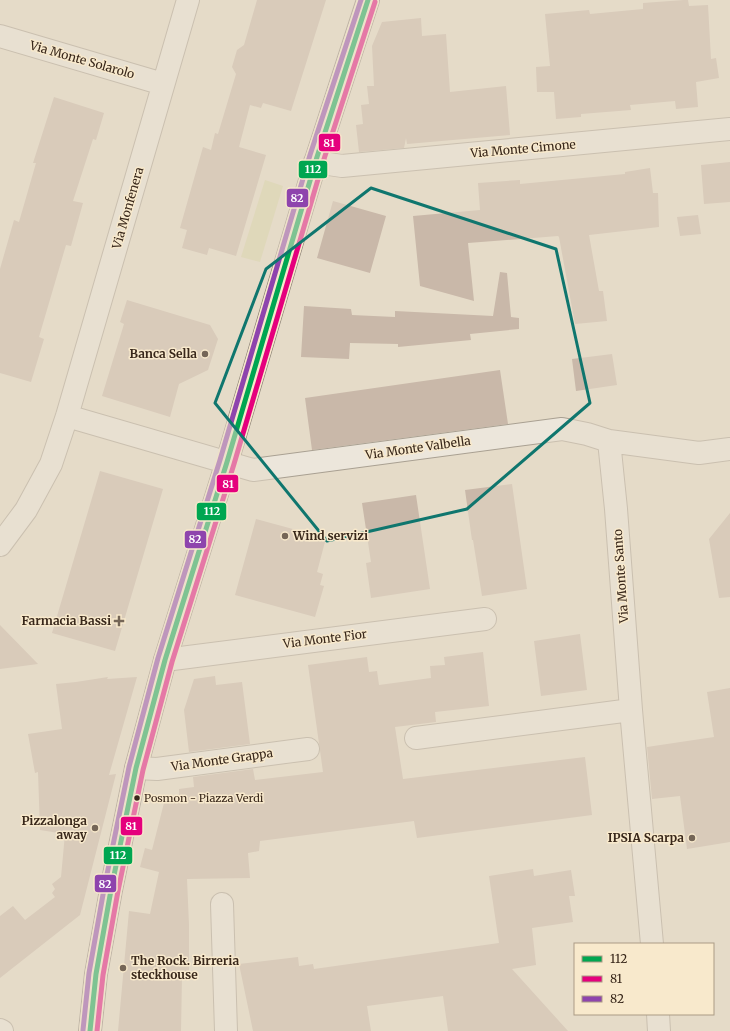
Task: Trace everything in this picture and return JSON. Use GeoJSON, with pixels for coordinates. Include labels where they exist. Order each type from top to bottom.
{"type":"FeatureCollection","features":[{"type":"Feature","properties":{"kind":"main road"},"geometry":{"type":"LineString","coordinates":[[90,1031],[98,961],[136,768],[165,660],[227,462],[315,162],[368,0]]}},
{"type":"Feature","properties":{"kind":"street","name":"Via Monfenera"},"geometry":{"type":"LineString","coordinates":[[0,546],[26,510],[51,464],[67,416],[188,0]]}},
{"type":"Feature","properties":{"kind":"street","name":"Via Monte Solarolo"},"geometry":{"type":"LineString","coordinates":[[0,36],[163,84]]}},
{"type":"Feature","properties":{"kind":"street","name":"Via Monte Cimone"},"geometry":{"type":"LineString","coordinates":[[315,162],[342,166],[730,129]]}},
{"type":"Feature","properties":{"kind":"street"},"geometry":{"type":"LineString","coordinates":[[67,416],[227,462]]}},
{"type":"Feature","properties":{"kind":"street","name":"Via Monte Valbella"},"geometry":{"type":"LineString","coordinates":[[227,462],[253,470],[562,429],[587,434],[609,441],[699,453],[730,449]]}},
{"type":"Feature","properties":{"kind":"street","name":"Via Monte Santo"},"geometry":{"type":"LineString","coordinates":[[609,441],[652,943]]}},
{"type":"Feature","properties":{"kind":"street","name":"Via Monte Fior"},"geometry":{"type":"LineString","coordinates":[[165,660],[485,619]]}},
{"type":"Feature","properties":{"kind":"street"},"geometry":{"type":"LineString","coordinates":[[416,738],[631,710]]}},
{"type":"Feature","properties":{"kind":"street","name":"Via Monte Grappa"},"geometry":{"type":"LineString","coordinates":[[136,768],[157,769],[308,749]]}},
{"type":"Feature","properties":{"kind":"street"},"geometry":{"type":"LineString","coordinates":[[222,904],[226,1031]]}},
{"type":"Feature","properties":{"kind":"street"},"geometry":{"type":"LineString","coordinates":[[658,1015],[660,1031]]}},
{"type":"Feature","properties":{"kind":"highlighted area"},"geometry":{"type":"Polygon","coordinates":[[[371,188],[556,249],[590,403],[467,509],[327,541],[215,403],[266,269],[371,188]]]}},
{"type":"Feature","properties":{"kind":"shaded area"},"geometry":{"type":"Polygon","coordinates":[[[265,180],[283,186],[260,262],[241,257],[265,180]]]}},
{"type":"Feature","properties":{"kind":"building"},"geometry":{"type":"Polygon","coordinates":[[[257,0],[326,0],[291,111],[263,103],[261,108],[250,105],[239,147],[266,155],[236,256],[209,248],[207,255],[182,248],[187,230],[180,228],[203,147],[211,150],[215,133],[218,134],[236,74],[232,67],[237,50],[244,45],[257,0]]]}},
{"type":"Feature","properties":{"kind":"building"},"geometry":{"type":"Polygon","coordinates":[[[688,0],[689,6],[708,5],[711,59],[716,58],[719,78],[696,82],[698,107],[676,109],[675,101],[630,105],[631,110],[581,114],[581,117],[556,119],[554,92],[537,92],[536,67],[550,66],[545,14],[589,10],[590,14],[643,9],[643,3],[688,0]]]}},
{"type":"Feature","properties":{"kind":"building"},"geometry":{"type":"Polygon","coordinates":[[[421,18],[422,36],[446,34],[450,92],[506,86],[510,135],[407,144],[406,138],[404,148],[359,152],[356,125],[363,124],[361,105],[369,104],[367,86],[374,86],[372,46],[382,22],[421,18]]]}},
{"type":"Feature","properties":{"kind":"building"},"geometry":{"type":"Polygon","coordinates":[[[54,97],[104,113],[96,140],[93,139],[73,201],[83,203],[71,246],[66,245],[39,337],[44,339],[31,382],[0,373],[0,269],[14,220],[19,222],[36,163],[33,163],[54,97]]]}},
{"type":"Feature","properties":{"kind":"building"},"geometry":{"type":"Polygon","coordinates":[[[730,162],[730,202],[704,204],[701,165],[730,162]]]}},
{"type":"Feature","properties":{"kind":"building"},"geometry":{"type":"Polygon","coordinates":[[[650,168],[653,193],[658,193],[659,227],[589,235],[599,291],[603,291],[607,321],[575,324],[558,236],[468,243],[474,301],[420,286],[413,216],[480,210],[478,183],[520,180],[520,184],[625,174],[625,172],[650,168]]]}},
{"type":"Feature","properties":{"kind":"building"},"geometry":{"type":"Polygon","coordinates":[[[333,201],[386,216],[370,273],[317,258],[333,201]]]}},
{"type":"Feature","properties":{"kind":"building"},"geometry":{"type":"Polygon","coordinates":[[[698,215],[701,234],[680,236],[677,217],[698,215]]]}},
{"type":"Feature","properties":{"kind":"building"},"geometry":{"type":"Polygon","coordinates":[[[500,272],[507,273],[511,317],[519,318],[519,329],[470,334],[471,340],[398,347],[398,344],[350,343],[349,359],[301,357],[304,306],[351,309],[352,315],[395,317],[395,311],[493,316],[500,272]]]}},
{"type":"Feature","properties":{"kind":"building"},"geometry":{"type":"Polygon","coordinates":[[[127,300],[210,325],[218,339],[208,370],[179,384],[170,417],[102,396],[124,324],[120,322],[127,300]]]}},
{"type":"Feature","properties":{"kind":"building"},"geometry":{"type":"Polygon","coordinates":[[[612,354],[617,385],[576,391],[572,359],[612,354]]]}},
{"type":"Feature","properties":{"kind":"building"},"geometry":{"type":"Polygon","coordinates":[[[500,370],[508,424],[312,450],[305,398],[500,370]]]}},
{"type":"Feature","properties":{"kind":"building"},"geometry":{"type":"Polygon","coordinates":[[[100,471],[163,489],[115,651],[52,633],[100,471]]]}},
{"type":"Feature","properties":{"kind":"building"},"geometry":{"type":"Polygon","coordinates":[[[512,484],[527,589],[482,596],[465,490],[512,484]]]}},
{"type":"Feature","properties":{"kind":"building"},"geometry":{"type":"Polygon","coordinates":[[[416,495],[430,589],[371,598],[366,563],[371,562],[362,503],[416,495]]]}},
{"type":"Feature","properties":{"kind":"building"},"geometry":{"type":"Polygon","coordinates":[[[730,513],[730,597],[719,598],[709,539],[730,513]]]}},
{"type":"Feature","properties":{"kind":"building"},"geometry":{"type":"Polygon","coordinates":[[[256,519],[326,538],[317,572],[323,574],[320,585],[324,586],[315,617],[235,595],[256,519]]]}},
{"type":"Feature","properties":{"kind":"building"},"geometry":{"type":"Polygon","coordinates":[[[0,625],[38,664],[0,669],[0,625]]]}},
{"type":"Feature","properties":{"kind":"building"},"geometry":{"type":"Polygon","coordinates":[[[580,634],[587,690],[541,696],[534,641],[580,634]]]}},
{"type":"Feature","properties":{"kind":"building"},"geometry":{"type":"Polygon","coordinates":[[[483,652],[489,706],[435,712],[436,722],[395,727],[403,779],[585,757],[592,815],[417,838],[414,821],[260,841],[259,851],[248,853],[250,878],[187,879],[189,977],[182,976],[181,1031],[118,1031],[129,911],[150,914],[159,872],[140,867],[145,848],[152,850],[165,799],[179,797],[179,789],[194,787],[193,777],[253,769],[255,780],[323,772],[308,665],[367,657],[369,672],[377,671],[379,685],[431,678],[430,666],[445,665],[444,657],[483,652]]]}},
{"type":"Feature","properties":{"kind":"building"},"geometry":{"type":"Polygon","coordinates":[[[215,676],[216,685],[242,682],[250,744],[189,752],[184,710],[194,679],[215,676]]]}},
{"type":"Feature","properties":{"kind":"building"},"geometry":{"type":"Polygon","coordinates":[[[108,677],[107,679],[137,677],[109,775],[116,774],[80,915],[0,978],[0,916],[13,906],[25,920],[55,897],[52,893],[55,889],[52,884],[61,877],[65,834],[40,830],[38,772],[35,773],[28,734],[62,729],[56,684],[108,677]]]}},
{"type":"Feature","properties":{"kind":"building"},"geometry":{"type":"Polygon","coordinates":[[[730,688],[730,842],[687,849],[680,796],[652,799],[647,747],[714,737],[707,692],[730,688]]]}},
{"type":"Feature","properties":{"kind":"building"},"geometry":{"type":"Polygon","coordinates":[[[533,869],[534,876],[571,870],[575,896],[569,896],[573,922],[532,928],[536,965],[512,969],[568,1031],[448,1031],[443,996],[367,1006],[371,1031],[253,1031],[239,964],[298,957],[299,966],[313,964],[314,969],[499,943],[489,876],[533,869]]]}},
{"type":"Feature","properties":{"kind":"transit line","name":"82"},"geometry":{"type":"LineString","coordinates":[[83,1030],[89,973],[104,889],[129,767],[158,658],[220,460],[310,155],[361,0]]}},
{"type":"Feature","properties":{"kind":"transit line","name":"112"},"geometry":{"type":"LineString","coordinates":[[90,1031],[96,974],[111,890],[136,768],[165,660],[227,462],[317,157],[368,0]]}},
{"type":"Feature","properties":{"kind":"transit line","name":"81"},"geometry":{"type":"LineString","coordinates":[[97,1031],[103,975],[118,891],[143,770],[172,662],[234,464],[324,159],[375,2]]}},
{"type":"Feature","properties":{"kind":"place","name":"Banca Sella"},"geometry":{"type":"Point","coordinates":[205,354]}},
{"type":"Feature","properties":{"kind":"place","name":"Wind servizi"},"geometry":{"type":"Point","coordinates":[285,536]}},
{"type":"Feature","properties":{"kind":"place","name":"Farmacia Bassi"},"geometry":{"type":"Point","coordinates":[119,621]}},
{"type":"Feature","properties":{"kind":"place","name":"Posmon - Piazza Verdi"},"geometry":{"type":"Point","coordinates":[137,798]}},
{"type":"Feature","properties":{"kind":"place","name":"Pizzalonga away"},"geometry":{"type":"Point","coordinates":[95,828]}},
{"type":"Feature","properties":{"kind":"place","name":"IPSIA Scarpa"},"geometry":{"type":"Point","coordinates":[692,838]}},
{"type":"Feature","properties":{"kind":"place","name":"The Rock. Birreria steckhouse"},"geometry":{"type":"Point","coordinates":[123,968]}}]}
